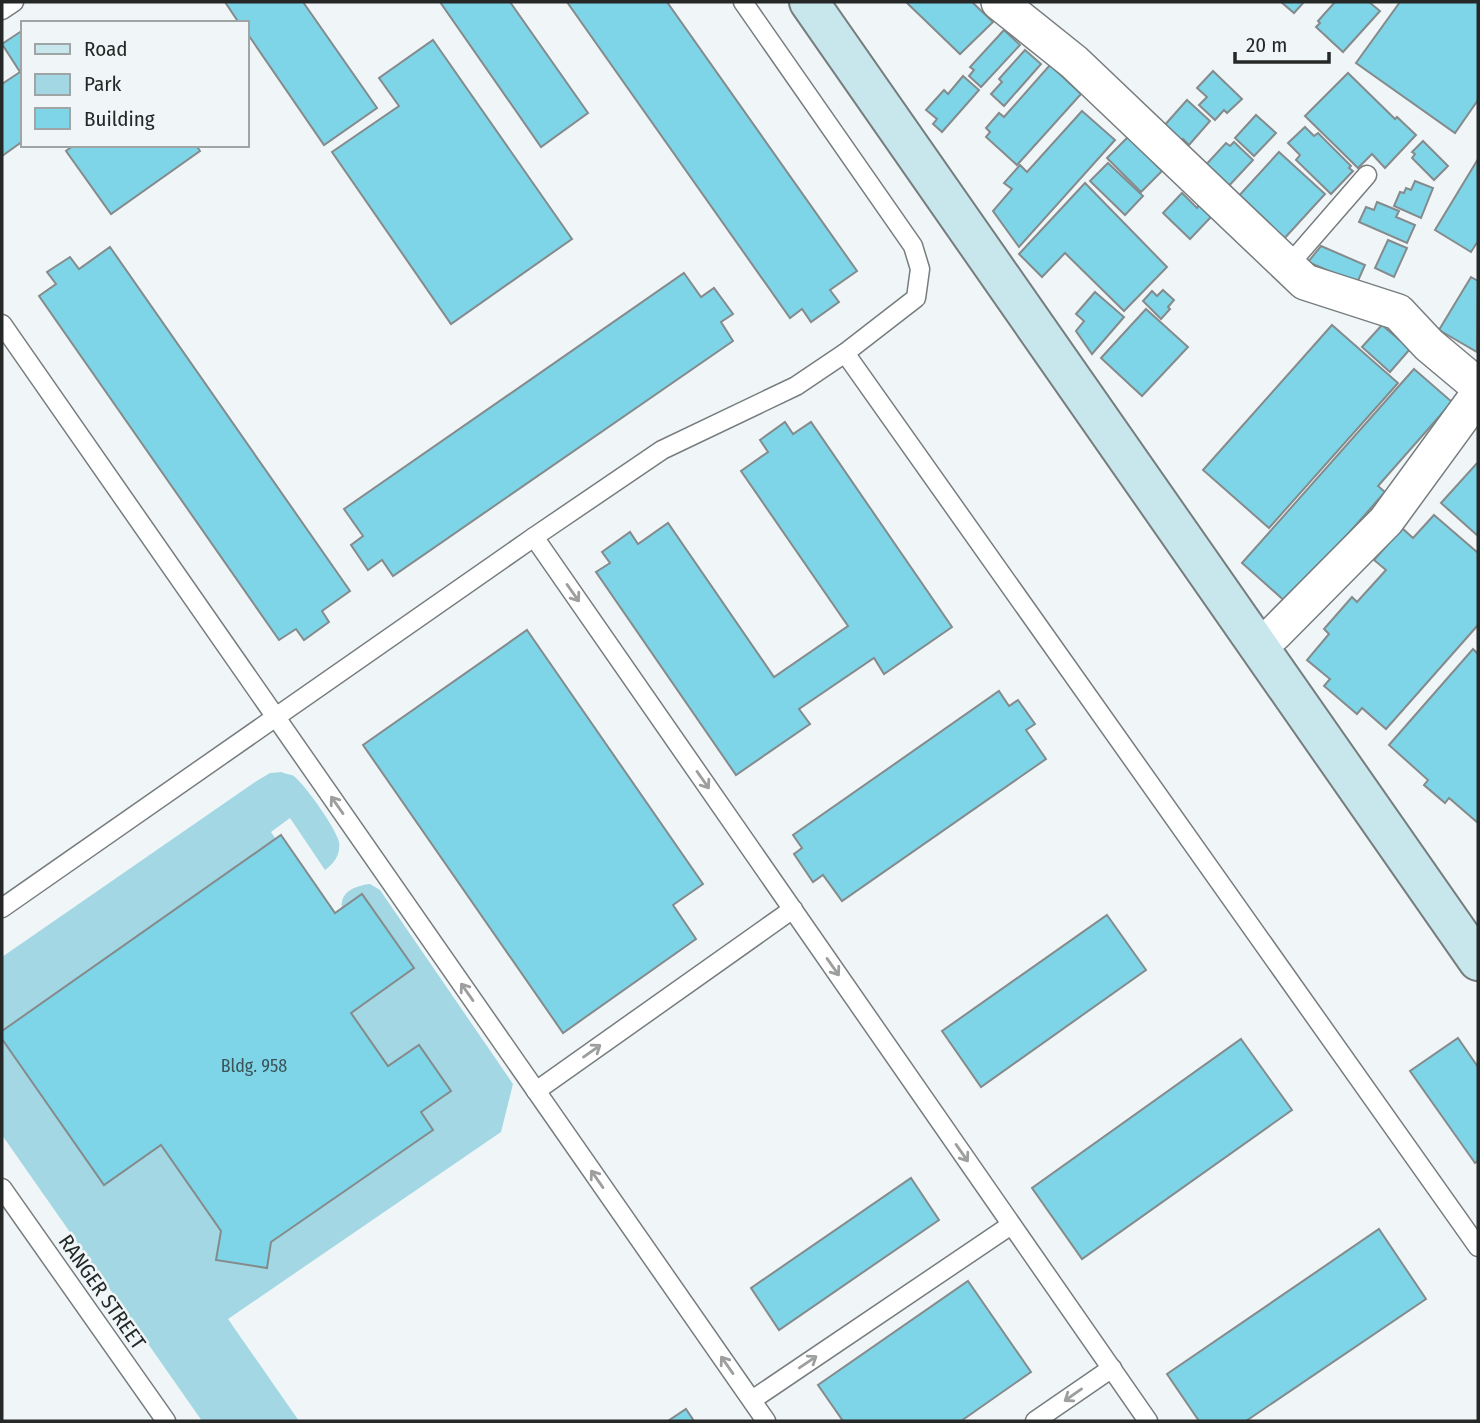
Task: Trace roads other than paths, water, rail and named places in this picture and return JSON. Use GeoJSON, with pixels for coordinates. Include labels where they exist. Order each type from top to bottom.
{"type":"FeatureCollection","features":[{"type":"Feature","properties":{"kind":"street"},"geometry":{"type":"LineString","coordinates":[[809,2],[1478,961]]}},
{"type":"Feature","properties":{"kind":"street"},"geometry":{"type":"LineString","coordinates":[[999,2],[1074,62],[1305,282],[1398,312],[1429,345],[1478,386]]}},
{"type":"Feature","properties":{"kind":"street"},"geometry":{"type":"LineString","coordinates":[[1258,646],[1275,633],[1386,521],[1478,395]]}},
{"type":"Feature","properties":{"kind":"lane"},"geometry":{"type":"LineString","coordinates":[[2,10],[14,2]]}},
{"type":"Feature","properties":{"kind":"lane"},"geometry":{"type":"LineString","coordinates":[[2,908],[662,450],[796,386],[845,353],[916,298],[920,269],[913,246],[743,2]]}},
{"type":"Feature","properties":{"kind":"lane"},"geometry":{"type":"LineString","coordinates":[[1288,266],[1367,175]]}},
{"type":"Feature","properties":{"kind":"lane"},"geometry":{"type":"LineString","coordinates":[[2,324],[766,1421]]}},
{"type":"Feature","properties":{"kind":"lane"},"geometry":{"type":"LineString","coordinates":[[845,353],[1478,1247]]}},
{"type":"Feature","properties":{"kind":"lane"},"geometry":{"type":"LineString","coordinates":[[534,537],[1148,1421]]}},
{"type":"Feature","properties":{"kind":"lane"},"geometry":{"type":"LineString","coordinates":[[536,1091],[793,909]]}},
{"type":"Feature","properties":{"kind":"lane","name":"RANGER STREET"},"geometry":{"type":"LineString","coordinates":[[2,1188],[166,1421]]}},
{"type":"Feature","properties":{"kind":"lane"},"geometry":{"type":"LineString","coordinates":[[752,1400],[1012,1225]]}},
{"type":"Feature","properties":{"kind":"lane"},"geometry":{"type":"LineString","coordinates":[[1035,1421],[1112,1368]]}}]}
